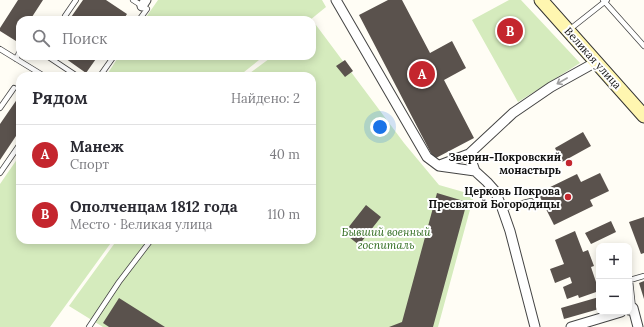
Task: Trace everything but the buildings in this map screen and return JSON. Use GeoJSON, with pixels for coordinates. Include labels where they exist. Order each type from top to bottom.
{"type":"FeatureCollection","features":[{"type":"Feature","properties":{"kind":"main road","name":"Великая улица"},"geometry":{"type":"LineString","coordinates":[[541,0],[644,116]]}},
{"type":"Feature","properties":{"kind":"street"},"geometry":{"type":"LineString","coordinates":[[336,0],[427,157],[439,166],[475,171]]}},
{"type":"Feature","properties":{"kind":"street"},"geometry":{"type":"LineString","coordinates":[[439,166],[469,154],[513,113],[551,87],[596,62]]}},
{"type":"Feature","properties":{"kind":"street"},"geometry":{"type":"LineString","coordinates":[[469,154],[475,171],[495,191],[502,208],[510,231],[535,327]]}},
{"type":"Feature","properties":{"kind":"street"},"geometry":{"type":"LineString","coordinates":[[632,312],[638,327]]}},
{"type":"Feature","properties":{"kind":"street"},"geometry":{"type":"LineString","coordinates":[[571,327],[611,315]]}},
{"type":"Feature","properties":{"kind":"lane"},"geometry":{"type":"LineString","coordinates":[[65,16],[76,0]]}},
{"type":"Feature","properties":{"kind":"lane"},"geometry":{"type":"LineString","coordinates":[[133,0],[144,3],[147,10],[142,16]]}},
{"type":"Feature","properties":{"kind":"lane"},"geometry":{"type":"LineString","coordinates":[[568,31],[605,1],[644,46]]}},
{"type":"Feature","properties":{"kind":"lane"},"geometry":{"type":"LineString","coordinates":[[0,49],[16,59]]}},
{"type":"Feature","properties":{"kind":"lane"},"geometry":{"type":"LineString","coordinates":[[18,60],[37,72]]}},
{"type":"Feature","properties":{"kind":"lane"},"geometry":{"type":"LineString","coordinates":[[53,60],[71,72]]}},
{"type":"Feature","properties":{"kind":"lane"},"geometry":{"type":"LineString","coordinates":[[103,72],[111,60]]}},
{"type":"Feature","properties":{"kind":"lane"},"geometry":{"type":"LineString","coordinates":[[0,108],[14,88]]}},
{"type":"Feature","properties":{"kind":"lane"},"geometry":{"type":"LineString","coordinates":[[0,173],[16,150]]}},
{"type":"Feature","properties":{"kind":"lane"},"geometry":{"type":"LineString","coordinates":[[502,208],[531,201]]}},
{"type":"Feature","properties":{"kind":"lane"},"geometry":{"type":"LineString","coordinates":[[89,327],[119,282],[149,244]]}},
{"type":"Feature","properties":{"kind":"lane"},"geometry":{"type":"LineString","coordinates":[[632,279],[644,276]]}},
{"type":"Feature","properties":{"kind":"green space"},"geometry":{"type":"Polygon","coordinates":[[[158,0],[322,0],[326,7],[315,16],[147,16],[158,0]]]}},
{"type":"Feature","properties":{"kind":"green space"},"geometry":{"type":"Polygon","coordinates":[[[509,0],[521,0],[580,63],[518,102],[472,20],[509,0]]]}},
{"type":"Feature","properties":{"kind":"green space","name":"Бывший военный госпиталь"},"geometry":{"type":"Polygon","coordinates":[[[316,25],[404,143],[439,185],[474,195],[438,327],[103,327],[69,306],[114,244],[316,244],[316,72],[251,72],[268,60],[316,60],[316,25]]]}},
{"type":"Feature","properties":{"kind":"green space"},"geometry":{"type":"Polygon","coordinates":[[[116,60],[259,60],[244,72],[109,72],[116,60]]]}},
{"type":"Feature","properties":{"kind":"green space"},"geometry":{"type":"Polygon","coordinates":[[[16,161],[16,244],[110,244],[50,327],[0,327],[0,184],[16,161]]]}},
{"type":"Feature","properties":{"kind":"place","name":"Ополченцам 1812 года"},"geometry":{"type":"Point","coordinates":[510,31]}},
{"type":"Feature","properties":{"kind":"place","name":"Манеж"},"geometry":{"type":"Point","coordinates":[422,74]}},
{"type":"Feature","properties":{"kind":"place","name":"Зверин-Покровский монастырь"},"geometry":{"type":"Point","coordinates":[569,163]}},
{"type":"Feature","properties":{"kind":"place","name":"Церковь Покрова Пресвятой Богородицы"},"geometry":{"type":"Point","coordinates":[568,197]}}]}
